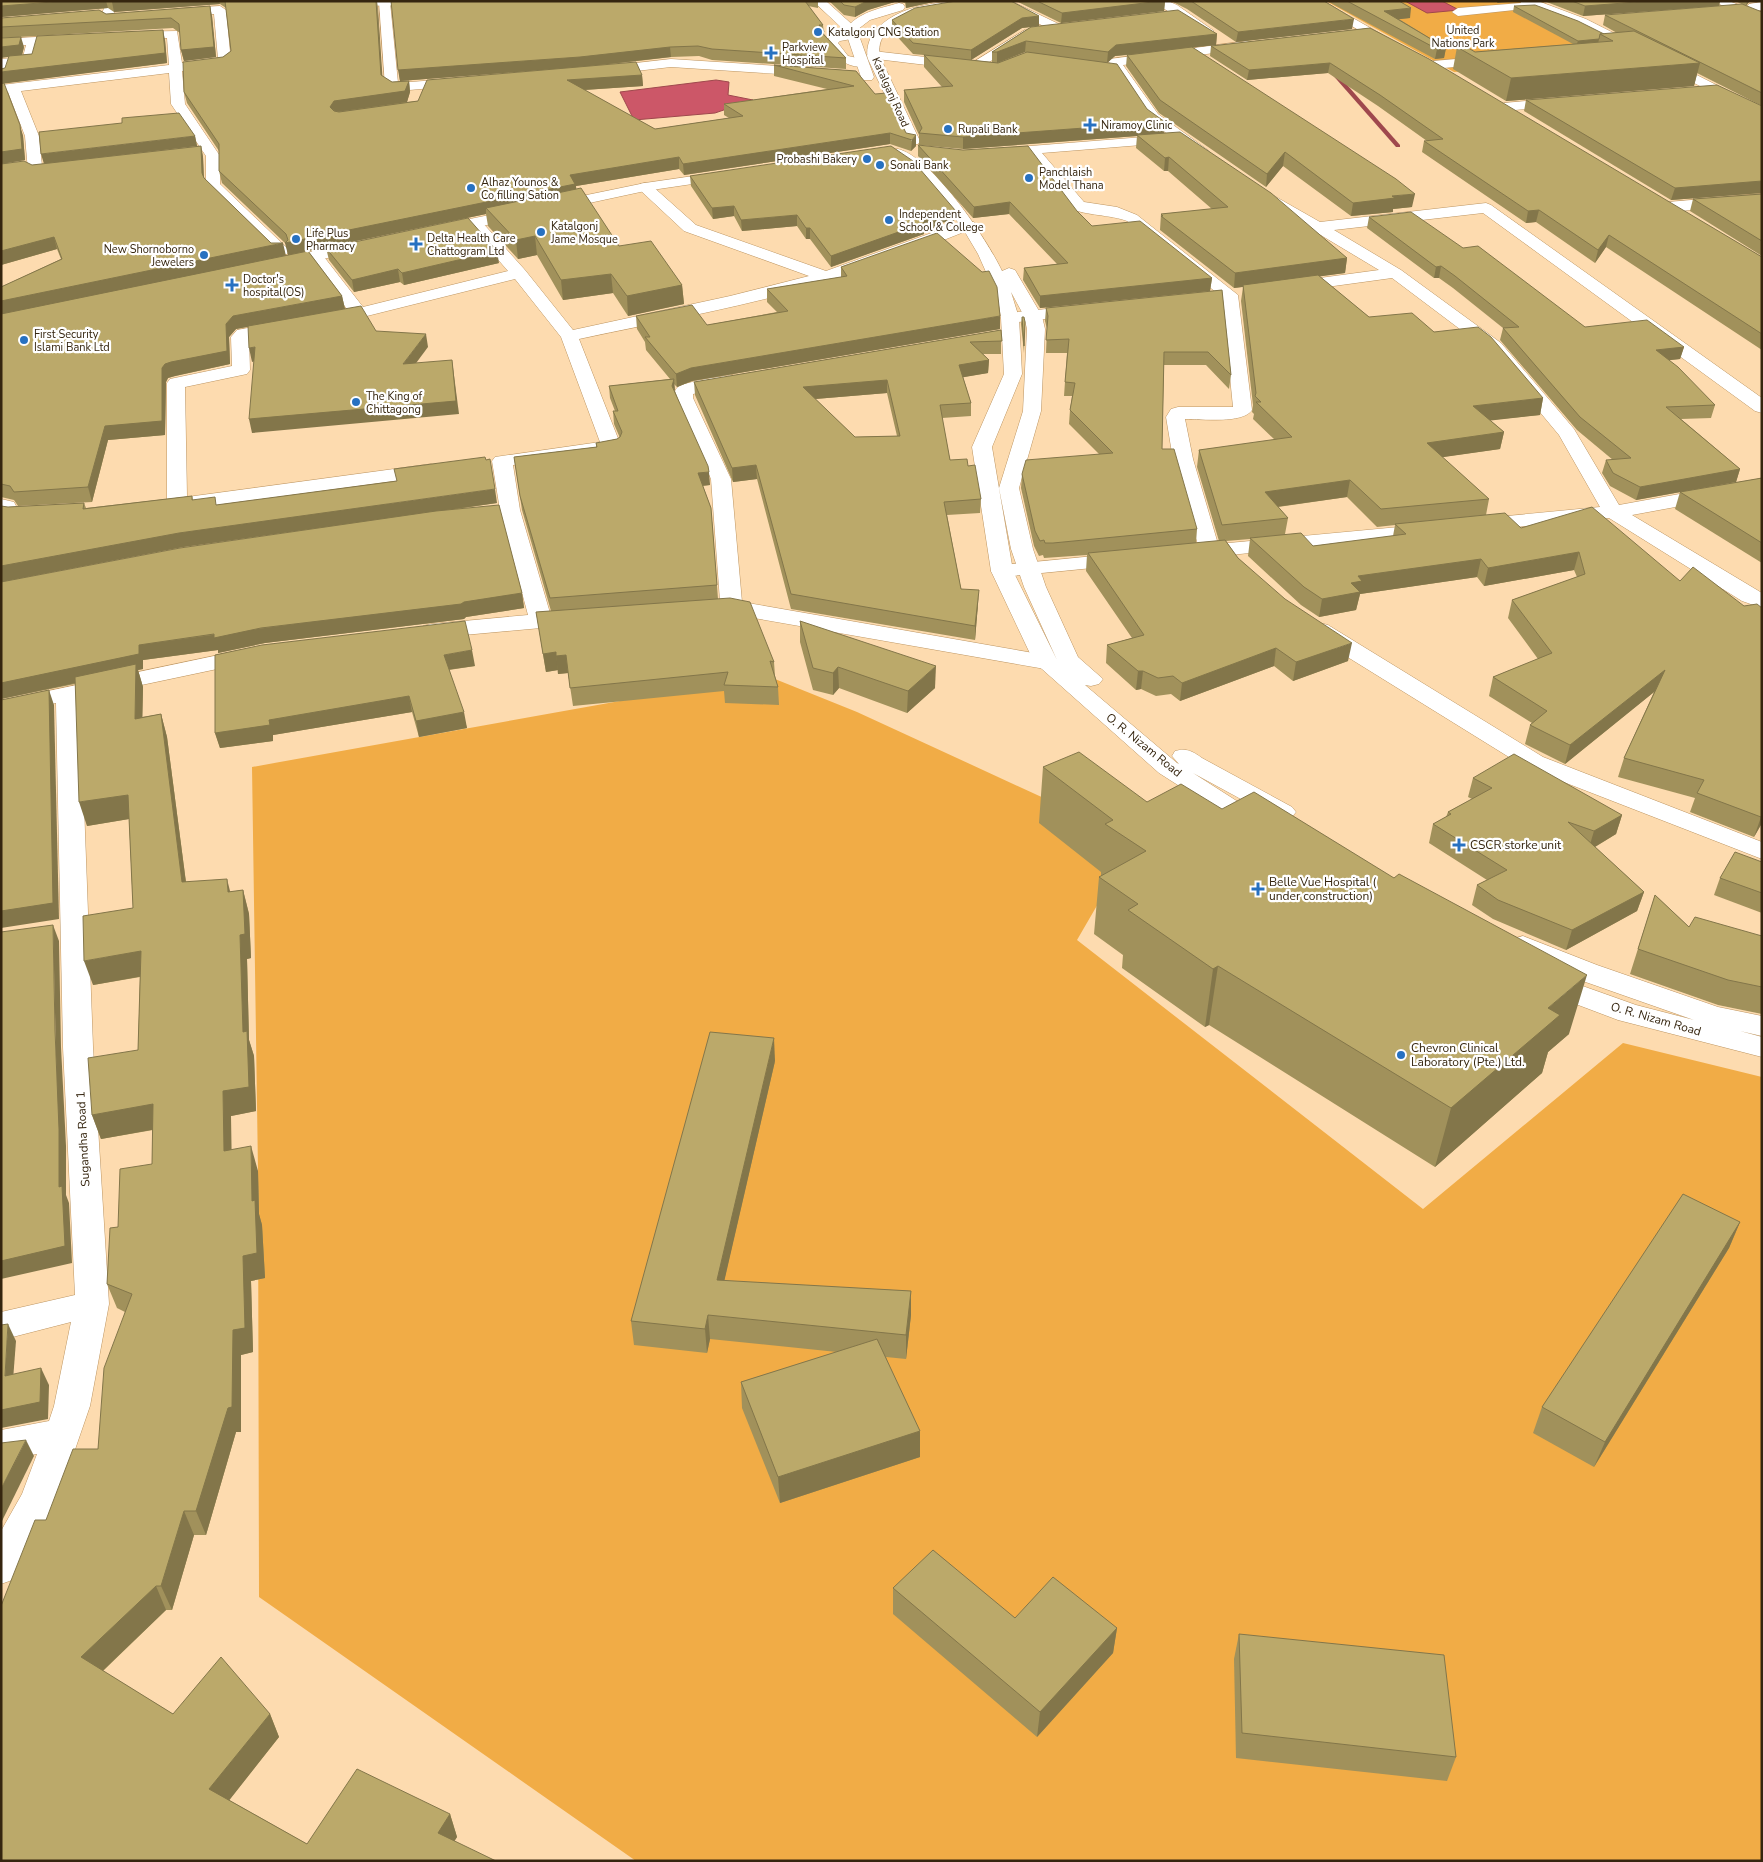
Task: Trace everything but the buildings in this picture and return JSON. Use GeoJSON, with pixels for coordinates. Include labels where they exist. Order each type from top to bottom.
{"type":"FeatureCollection","features":[{"type":"Feature","properties":{"kind":"street"},"geometry":{"type":"LineString","coordinates":[[133,1],[132,5],[109,8],[104,15],[108,18],[136,16]]}},
{"type":"Feature","properties":{"kind":"street"},"geometry":{"type":"LineString","coordinates":[[303,1],[304,3],[415,1]]}},
{"type":"Feature","properties":{"kind":"street"},"geometry":{"type":"LineString","coordinates":[[819,1],[852,33]]}},
{"type":"Feature","properties":{"kind":"street"},"geometry":{"type":"LineString","coordinates":[[852,33],[854,25],[870,16],[929,1]]}},
{"type":"Feature","properties":{"kind":"street"},"geometry":{"type":"LineString","coordinates":[[870,16],[892,20],[909,14],[980,1]]}},
{"type":"Feature","properties":{"kind":"street"},"geometry":{"type":"LineString","coordinates":[[972,66],[1027,33],[1064,28],[1001,1]]}},
{"type":"Feature","properties":{"kind":"street"},"geometry":{"type":"LineString","coordinates":[[1158,1],[1182,14],[1232,47]]}},
{"type":"Feature","properties":{"kind":"street"},"geometry":{"type":"LineString","coordinates":[[1314,1],[1457,79]]}},
{"type":"Feature","properties":{"kind":"street"},"geometry":{"type":"LineString","coordinates":[[1718,1],[1759,8]]}},
{"type":"Feature","properties":{"kind":"street"},"geometry":{"type":"LineString","coordinates":[[384,2],[392,86],[477,81]]}},
{"type":"Feature","properties":{"kind":"street"},"geometry":{"type":"LineString","coordinates":[[1458,12],[1529,3],[1582,22],[1762,113]]}},
{"type":"Feature","properties":{"kind":"street"},"geometry":{"type":"LineString","coordinates":[[1708,11],[1737,5],[1762,18]]}},
{"type":"Feature","properties":{"kind":"street"},"geometry":{"type":"LineString","coordinates":[[83,165],[34,171],[32,136],[7,89],[225,62],[220,10],[164,14]]}},
{"type":"Feature","properties":{"kind":"street"},"geometry":{"type":"LineString","coordinates":[[1163,16],[1182,14]]}},
{"type":"Feature","properties":{"kind":"street","name":"Katalganj Road"},"geometry":{"type":"LineString","coordinates":[[892,20],[879,31],[875,40],[873,55],[899,117],[899,148]]}},
{"type":"Feature","properties":{"kind":"street"},"geometry":{"type":"LineString","coordinates":[[1582,22],[1601,20]]}},
{"type":"Feature","properties":{"kind":"street"},"geometry":{"type":"LineString","coordinates":[[1351,34],[1369,32]]}},
{"type":"Feature","properties":{"kind":"street"},"geometry":{"type":"LineString","coordinates":[[852,33],[836,38],[830,43],[844,59],[862,71]]}},
{"type":"Feature","properties":{"kind":"street","name":"Katalganj Road"},"geometry":{"type":"LineString","coordinates":[[852,33],[862,71],[877,96],[899,148]]}},
{"type":"Feature","properties":{"kind":"street"},"geometry":{"type":"LineString","coordinates":[[117,37],[173,34],[178,104],[212,156],[213,185],[281,251]]}},
{"type":"Feature","properties":{"kind":"street"},"geometry":{"type":"LineString","coordinates":[[1,43],[89,38]]}},
{"type":"Feature","properties":{"kind":"street"},"geometry":{"type":"LineString","coordinates":[[1,75],[6,62],[30,60],[33,41]]}},
{"type":"Feature","properties":{"kind":"street"},"geometry":{"type":"LineString","coordinates":[[1221,165],[1153,117],[1115,62],[1262,44]]}},
{"type":"Feature","properties":{"kind":"street"},"geometry":{"type":"LineString","coordinates":[[1610,49],[1630,47]]}},
{"type":"Feature","properties":{"kind":"street"},"geometry":{"type":"LineString","coordinates":[[1192,52],[1208,63]]}},
{"type":"Feature","properties":{"kind":"street"},"geometry":{"type":"LineString","coordinates":[[873,55],[990,68]]}},
{"type":"Feature","properties":{"kind":"street"},"geometry":{"type":"LineString","coordinates":[[1433,65],[1503,59]]}},
{"type":"Feature","properties":{"kind":"street"},"geometry":{"type":"LineString","coordinates":[[590,72],[671,63],[827,73]]}},
{"type":"Feature","properties":{"kind":"street"},"geometry":{"type":"LineString","coordinates":[[1102,69],[1121,72]]}},
{"type":"Feature","properties":{"kind":"street"},"geometry":{"type":"LineString","coordinates":[[417,99],[421,85]]}},
{"type":"Feature","properties":{"kind":"street"},"geometry":{"type":"LineString","coordinates":[[1686,92],[1715,90]]}},
{"type":"Feature","properties":{"kind":"street"},"geometry":{"type":"LineString","coordinates":[[1488,98],[1528,122]]}},
{"type":"Feature","properties":{"kind":"street"},"geometry":{"type":"LineString","coordinates":[[1504,107],[1571,102]]}},
{"type":"Feature","properties":{"kind":"street"},"geometry":{"type":"LineString","coordinates":[[1006,152],[1182,138]]}},
{"type":"Feature","properties":{"kind":"street"},"geometry":{"type":"LineString","coordinates":[[899,148],[938,174],[968,210],[999,255],[1012,326]]}},
{"type":"Feature","properties":{"kind":"street","name":"O. R. Nizam Road"},"geometry":{"type":"LineString","coordinates":[[899,148],[906,156],[920,166],[968,225],[986,254],[1006,299],[1012,326],[1013,374],[982,447],[1002,570],[1045,662],[1168,768],[1274,836]]}},
{"type":"Feature","properties":{"kind":"street"},"geometry":{"type":"LineString","coordinates":[[190,153],[209,150]]}},
{"type":"Feature","properties":{"kind":"street"},"geometry":{"type":"LineString","coordinates":[[1032,150],[1071,199],[1079,206],[1117,212],[1132,218],[1230,295],[1243,410],[1236,413],[1178,413],[1175,416],[1183,459],[1219,550],[1245,569]]}},
{"type":"Feature","properties":{"kind":"street"},"geometry":{"type":"LineString","coordinates":[[18,168],[34,166]]}},
{"type":"Feature","properties":{"kind":"street"},"geometry":{"type":"LineString","coordinates":[[742,169],[645,187],[474,223],[423,230],[516,206],[742,169]]}},
{"type":"Feature","properties":{"kind":"street"},"geometry":{"type":"LineString","coordinates":[[645,187],[690,228],[826,277]]}},
{"type":"Feature","properties":{"kind":"street"},"geometry":{"type":"LineString","coordinates":[[1252,187],[1317,228],[1395,273],[1495,347],[1567,433],[1613,512],[1750,596],[1762,601]]}},
{"type":"Feature","properties":{"kind":"street"},"geometry":{"type":"LineString","coordinates":[[1685,217],[1664,204],[1762,199]]}},
{"type":"Feature","properties":{"kind":"street"},"geometry":{"type":"LineString","coordinates":[[1317,228],[1486,208],[1762,407]]}},
{"type":"Feature","properties":{"kind":"street"},"geometry":{"type":"LineString","coordinates":[[474,223],[518,273],[569,336],[611,446],[493,462],[501,511],[541,621]]}},
{"type":"Feature","properties":{"kind":"street"},"geometry":{"type":"LineString","coordinates":[[569,336],[759,294],[826,277],[891,255],[968,225]]}},
{"type":"Feature","properties":{"kind":"street"},"geometry":{"type":"LineString","coordinates":[[381,238],[315,256],[260,261],[281,251],[381,238]]}},
{"type":"Feature","properties":{"kind":"street"},"geometry":{"type":"LineString","coordinates":[[315,256],[358,313]]}},
{"type":"Feature","properties":{"kind":"street"},"geometry":{"type":"LineString","coordinates":[[339,316],[358,313],[518,273]]}},
{"type":"Feature","properties":{"kind":"street"},"geometry":{"type":"LineString","coordinates":[[1279,288],[1395,273]]}},
{"type":"Feature","properties":{"kind":"street"},"geometry":{"type":"LineString","coordinates":[[1210,297],[1250,292]]}},
{"type":"Feature","properties":{"kind":"street"},"geometry":{"type":"LineString","coordinates":[[1012,326],[1102,308]]}},
{"type":"Feature","properties":{"kind":"street"},"geometry":{"type":"LineString","coordinates":[[300,324],[243,334],[240,338],[241,370],[176,383],[167,505],[446,468]]}},
{"type":"Feature","properties":{"kind":"street"},"geometry":{"type":"LineString","coordinates":[[1012,326],[1036,329],[1032,411],[1009,488],[1022,549],[1068,660],[1192,763],[1300,822]]}},
{"type":"Feature","properties":{"kind":"street"},"geometry":{"type":"LineString","coordinates":[[731,607],[721,479],[684,398],[684,391],[701,386],[749,378]]}},
{"type":"Feature","properties":{"kind":"street"},"geometry":{"type":"LineString","coordinates":[[1172,554],[1613,512],[1762,485]]}},
{"type":"Feature","properties":{"kind":"street"},"geometry":{"type":"LineString","coordinates":[[1,505],[7,506],[7,513],[9,514],[60,511]]}},
{"type":"Feature","properties":{"kind":"street"},"geometry":{"type":"LineString","coordinates":[[1002,570],[1143,557]]}},
{"type":"Feature","properties":{"kind":"street"},"geometry":{"type":"LineString","coordinates":[[693,610],[731,607],[1045,662]]}},
{"type":"Feature","properties":{"kind":"street"},"geometry":{"type":"LineString","coordinates":[[408,634],[598,616]]}},
{"type":"Feature","properties":{"kind":"street"},"geometry":{"type":"LineString","coordinates":[[1299,616],[1337,642],[1534,762],[1762,851]]}},
{"type":"Feature","properties":{"kind":"street"},"geometry":{"type":"LineString","coordinates":[[1,708],[275,650]]}},
{"type":"Feature","properties":{"kind":"street","name":"Sugandha Road 1"},"geometry":{"type":"LineString","coordinates":[[1,1567],[39,1499],[72,1406],[92,1304],[60,930],[68,694]]}},
{"type":"Feature","properties":{"kind":"street"},"geometry":{"type":"LineString","coordinates":[[1503,937],[1587,972],[1713,1016],[1762,1026]]}},
{"type":"Feature","properties":{"kind":"street","name":"O. R. Nizam Road"},"geometry":{"type":"LineString","coordinates":[[1529,976],[1628,1013],[1762,1047]]}},
{"type":"Feature","properties":{"kind":"street"},"geometry":{"type":"LineString","coordinates":[[1,1326],[92,1304]]}},
{"type":"Feature","properties":{"kind":"street"},"geometry":{"type":"LineString","coordinates":[[1,1445],[62,1434]]}},
{"type":"Feature","properties":{"kind":"green space","name":"United Nations Park"},"geometry":{"type":"Polygon","coordinates":[[[1326,1],[1541,1],[1566,14],[1637,59],[1454,72],[1326,1]]]}},
{"type":"Feature","properties":{"kind":"green space"},"geometry":{"type":"Polygon","coordinates":[[[765,675],[857,712],[1135,840],[1077,940],[1423,1209],[1623,1043],[1762,1077],[1762,1861],[636,1861],[259,1597],[258,1171],[252,767],[765,675]]]}},
{"type":"Feature","properties":{"kind":"shaded area"},"geometry":{"type":"Polygon","coordinates":[[[1405,1],[1442,1],[1459,10],[1427,13],[1405,1]]]}},
{"type":"Feature","properties":{"kind":"shaded area"},"geometry":{"type":"Polygon","coordinates":[[[716,80],[729,82],[728,95],[753,100],[715,113],[634,120],[620,92],[716,80]]]}},
{"type":"Feature","properties":{"kind":"waterway"},"geometry":{"type":"LineString","coordinates":[[1332,71],[1398,146]]}},
{"type":"Feature","properties":{"kind":"place","name":"Katalgonj CNG Station"},"geometry":{"type":"Point","coordinates":[818,32]}},
{"type":"Feature","properties":{"kind":"place","name":"Parkview Hospital"},"geometry":{"type":"Point","coordinates":[771,53]}},
{"type":"Feature","properties":{"kind":"place","name":"Niramoy Clinic"},"geometry":{"type":"Point","coordinates":[1090,125]}},
{"type":"Feature","properties":{"kind":"place","name":"Rupali Bank"},"geometry":{"type":"Point","coordinates":[948,129]}},
{"type":"Feature","properties":{"kind":"place","name":"Probashi Bakery"},"geometry":{"type":"Point","coordinates":[867,159]}},
{"type":"Feature","properties":{"kind":"place","name":"Sonali Bank"},"geometry":{"type":"Point","coordinates":[880,165]}},
{"type":"Feature","properties":{"kind":"place","name":"Panchlaish Model Thana"},"geometry":{"type":"Point","coordinates":[1029,178]}},
{"type":"Feature","properties":{"kind":"place","name":"Alhaz Younos & Co filling Sation"},"geometry":{"type":"Point","coordinates":[471,188]}},
{"type":"Feature","properties":{"kind":"place","name":"Independent School & College"},"geometry":{"type":"Point","coordinates":[889,220]}},
{"type":"Feature","properties":{"kind":"place","name":"Katalgonj Jame Mosque"},"geometry":{"type":"Point","coordinates":[541,232]}},
{"type":"Feature","properties":{"kind":"place","name":"Life Plus Pharmacy"},"geometry":{"type":"Point","coordinates":[296,239]}},
{"type":"Feature","properties":{"kind":"place","name":"Delta Health Care Chattogram Ltd"},"geometry":{"type":"Point","coordinates":[416,244]}},
{"type":"Feature","properties":{"kind":"place","name":"New Shornoborno Jewelers"},"geometry":{"type":"Point","coordinates":[204,255]}},
{"type":"Feature","properties":{"kind":"place","name":"Doctor's hospital(OS)"},"geometry":{"type":"Point","coordinates":[232,285]}},
{"type":"Feature","properties":{"kind":"place","name":"First Security Islami Bank Ltd"},"geometry":{"type":"Point","coordinates":[24,340]}},
{"type":"Feature","properties":{"kind":"place","name":"The King of Chittagong"},"geometry":{"type":"Point","coordinates":[356,402]}},
{"type":"Feature","properties":{"kind":"place","name":"CSCR storke unit"},"geometry":{"type":"Point","coordinates":[1459,845]}},
{"type":"Feature","properties":{"kind":"place","name":"Belle Vue Hospital ( under construction)"},"geometry":{"type":"Point","coordinates":[1258,889]}},
{"type":"Feature","properties":{"kind":"place","name":"Chevron Clinical Laboratory (Pte.) Ltd."},"geometry":{"type":"Point","coordinates":[1401,1055]}}]}
